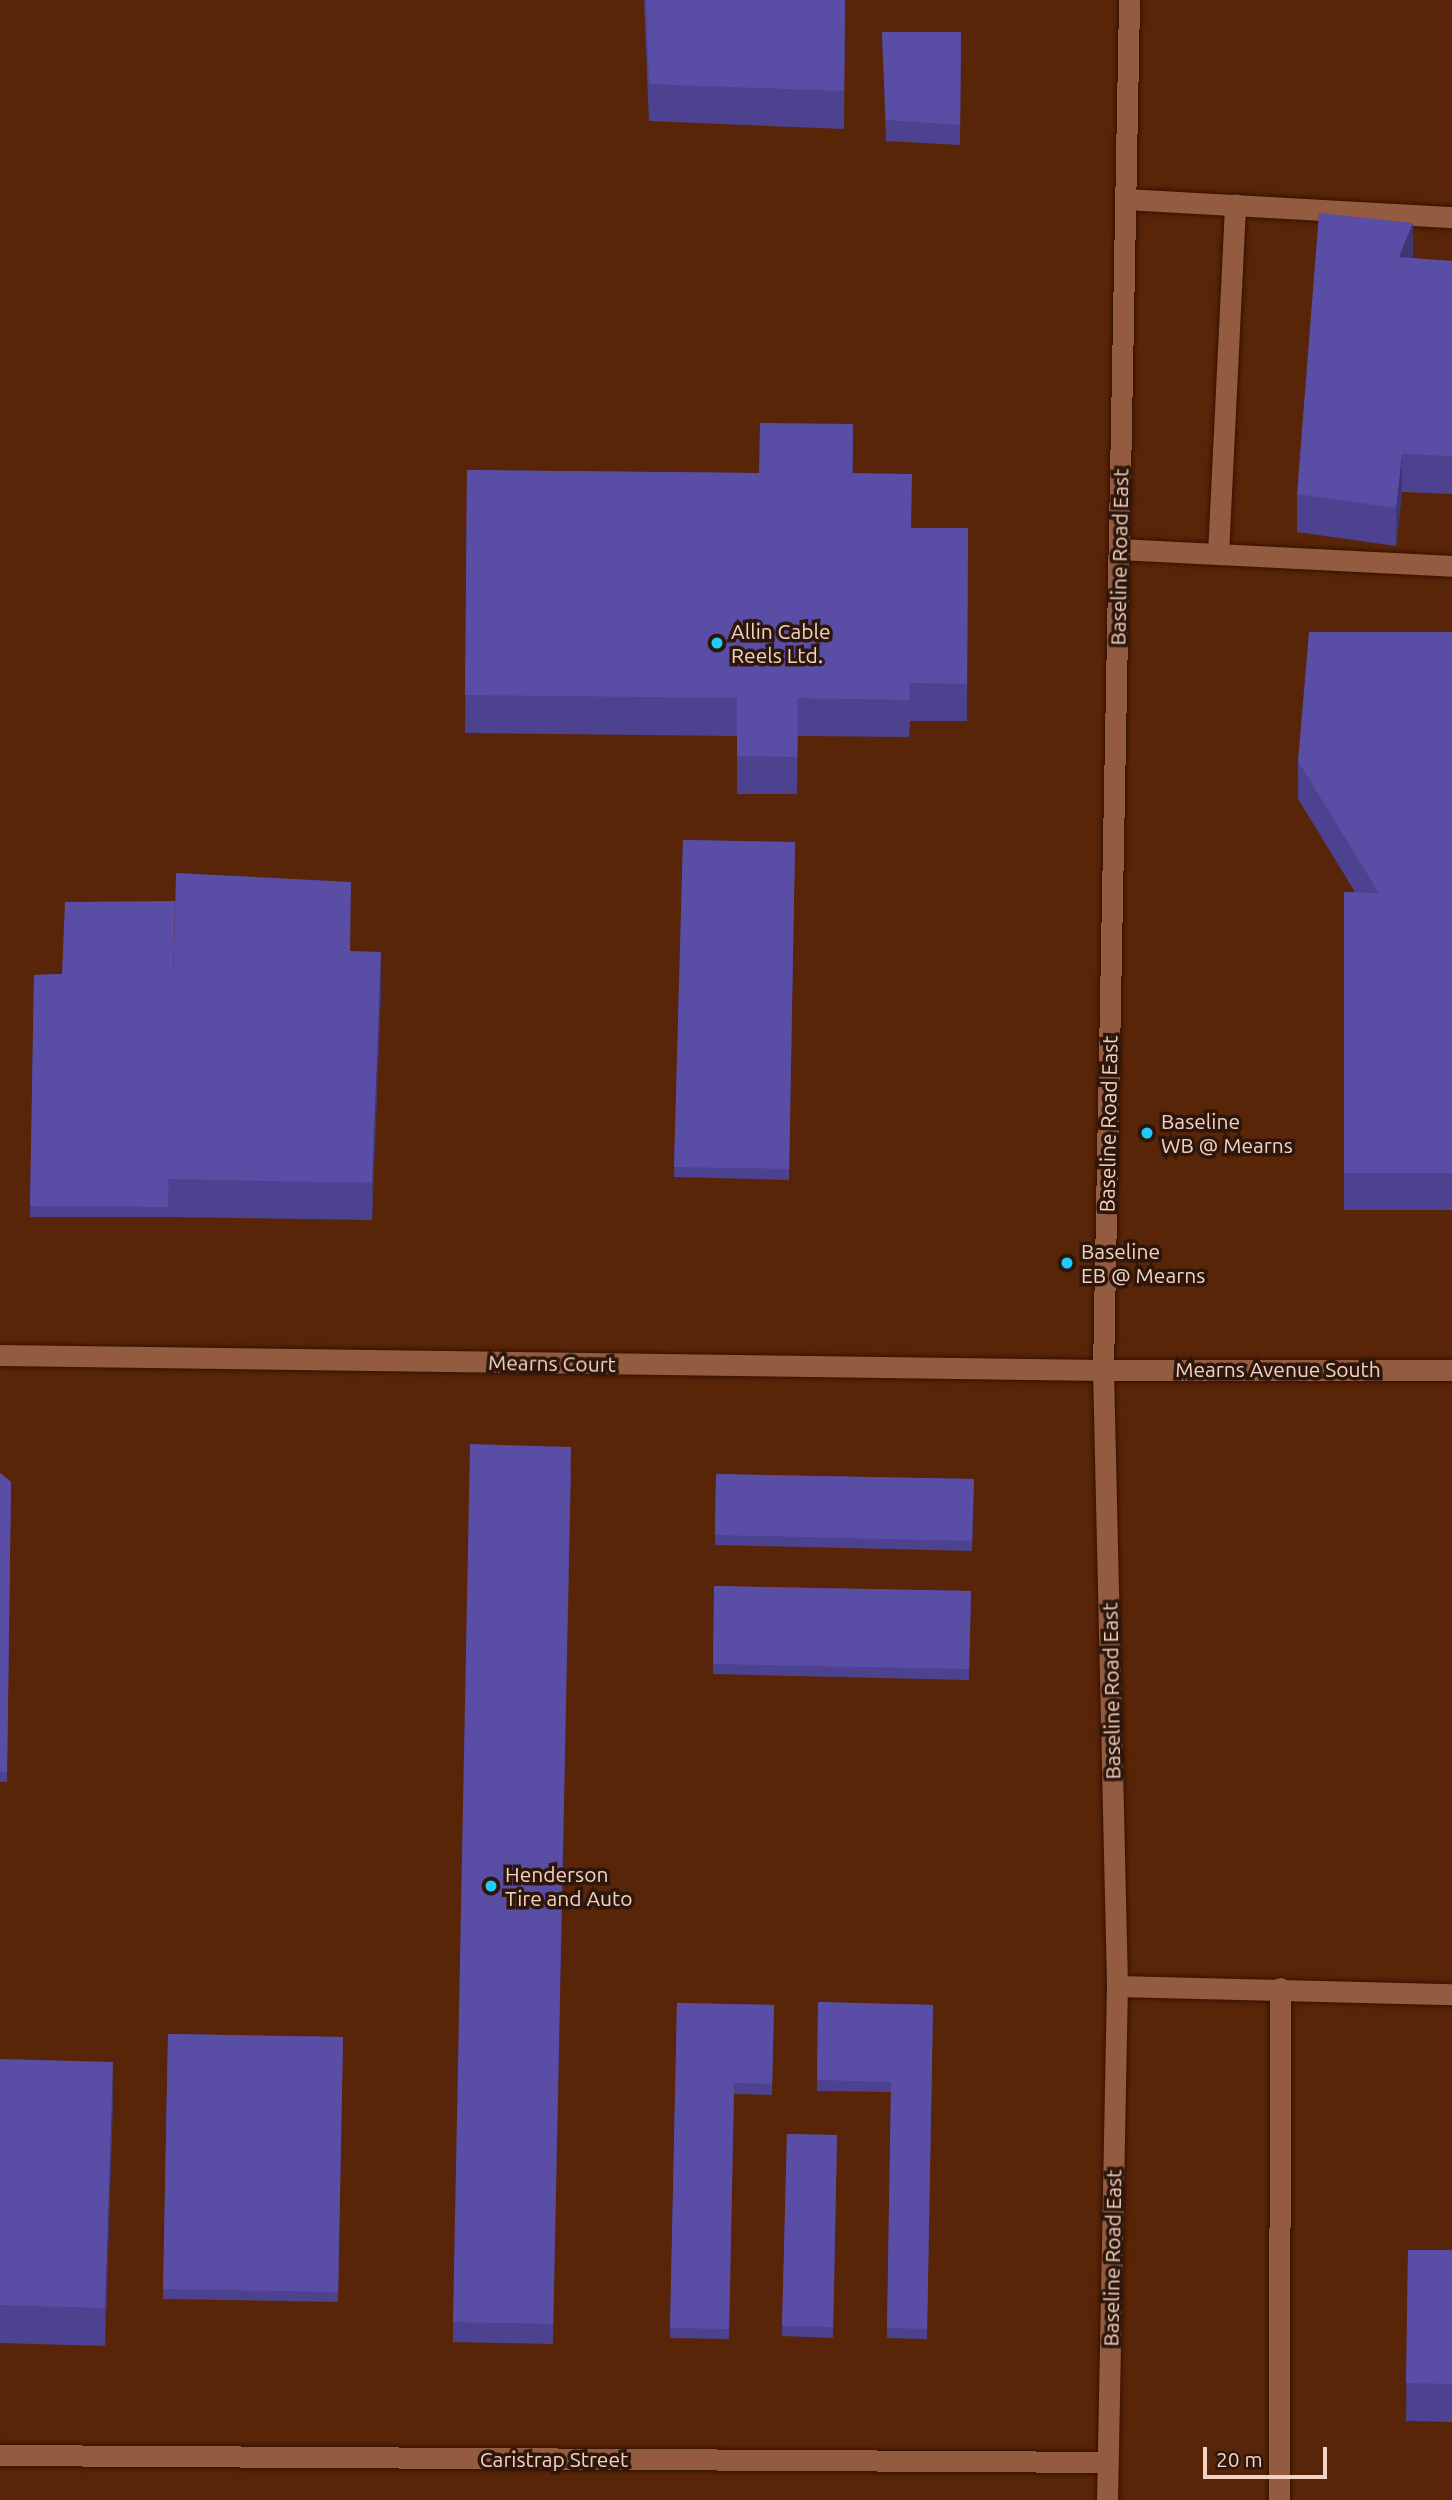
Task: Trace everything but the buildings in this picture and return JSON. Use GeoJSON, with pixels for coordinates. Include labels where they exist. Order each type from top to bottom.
{"type":"FeatureCollection","features":[{"type":"Feature","properties":{"kind":"street","name":"Baseline Road East"},"geometry":{"type":"LineString","coordinates":[[1107,2500],[1117,1986],[1103,1370],[1129,0]]}},
{"type":"Feature","properties":{"kind":"street"},"geometry":{"type":"LineString","coordinates":[[1126,199],[1452,216]]}},
{"type":"Feature","properties":{"kind":"street"},"geometry":{"type":"LineString","coordinates":[[1217,554],[1235,204]]}},
{"type":"Feature","properties":{"kind":"street"},"geometry":{"type":"LineString","coordinates":[[1119,549],[1452,566]]}},
{"type":"Feature","properties":{"kind":"street","name":"Mearns Court"},"geometry":{"type":"LineString","coordinates":[[0,1355],[1103,1370]]}},
{"type":"Feature","properties":{"kind":"street","name":"Mearns Avenue South"},"geometry":{"type":"LineString","coordinates":[[1103,1370],[1452,1370]]}},
{"type":"Feature","properties":{"kind":"street"},"geometry":{"type":"LineString","coordinates":[[1117,1986],[1452,1994]]}},
{"type":"Feature","properties":{"kind":"street"},"geometry":{"type":"LineString","coordinates":[[1279,2500],[1280,1989]]}},
{"type":"Feature","properties":{"kind":"street","name":"Caristrap Street"},"geometry":{"type":"LineString","coordinates":[[0,2455],[1108,2462]]}},
{"type":"Feature","properties":{"kind":"place","name":"Allin Cable Reels Ltd."},"geometry":{"type":"Point","coordinates":[717,643]}},
{"type":"Feature","properties":{"kind":"place","name":"Baseline WB @ Mearns"},"geometry":{"type":"Point","coordinates":[1147,1133]}},
{"type":"Feature","properties":{"kind":"place","name":"Baseline EB @ Mearns"},"geometry":{"type":"Point","coordinates":[1067,1263]}},
{"type":"Feature","properties":{"kind":"place","name":"Henderson Tire and Auto"},"geometry":{"type":"Point","coordinates":[491,1886]}}]}
